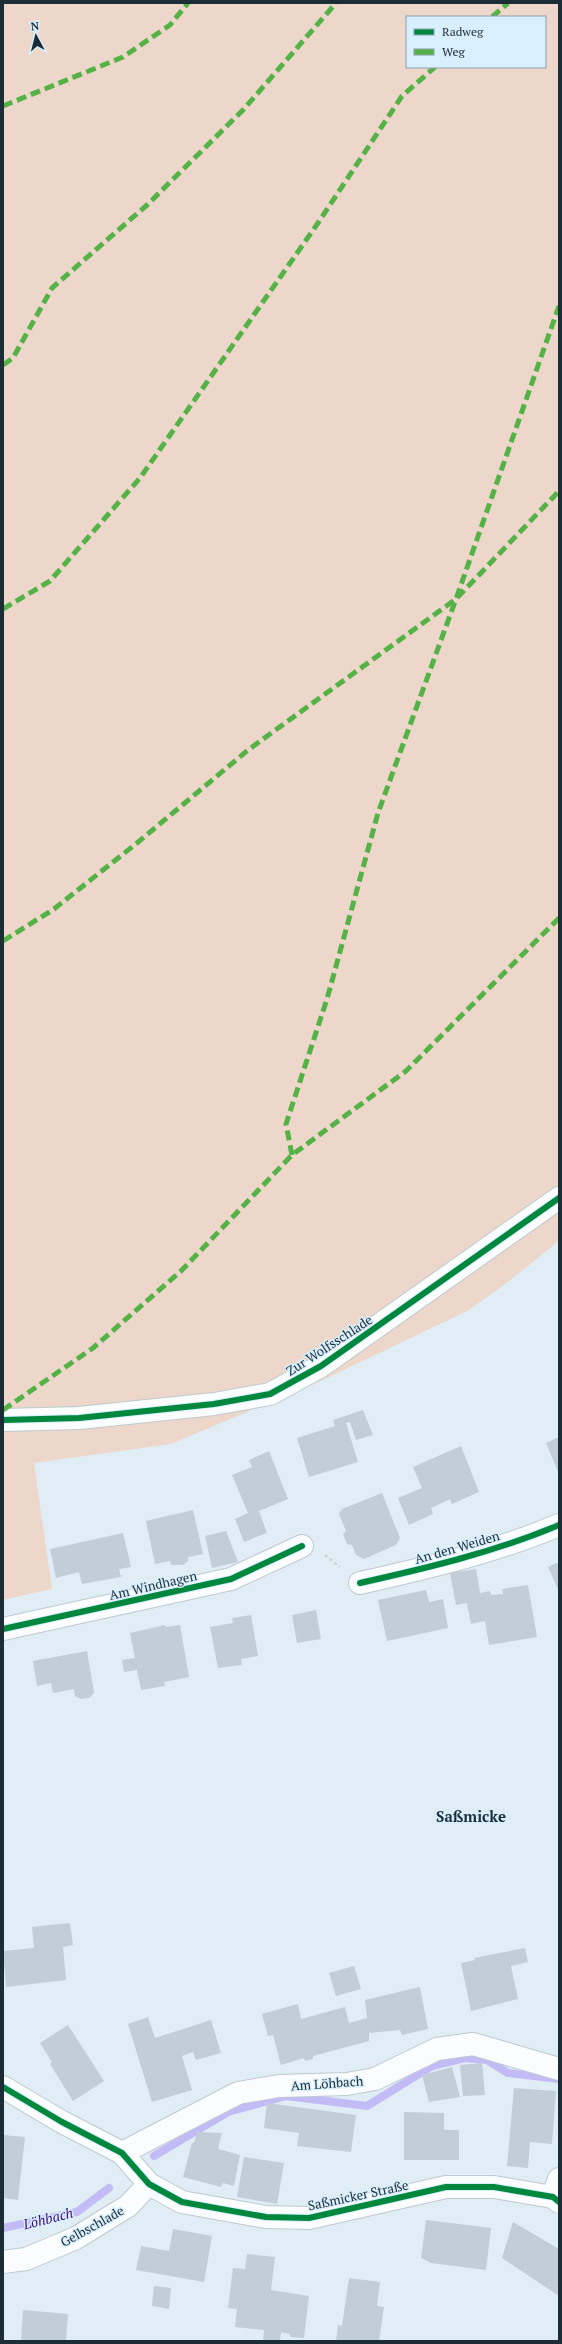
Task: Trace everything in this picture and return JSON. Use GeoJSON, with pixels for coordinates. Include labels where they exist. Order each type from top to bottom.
{"type":"FeatureCollection","features":[{"type":"Feature","properties":{"kind":"street","name":"Zur Wolfsschlade"},"geometry":{"type":"LineString","coordinates":[[3,1420],[79,1418],[214,1404],[270,1394],[321,1366],[559,1198]]}},
{"type":"Feature","properties":{"kind":"street","name":"An den Weiden"},"geometry":{"type":"LineString","coordinates":[[360,1583],[440,1565],[559,1525]]}},
{"type":"Feature","properties":{"kind":"street","name":"Am Windhagen"},"geometry":{"type":"LineString","coordinates":[[3,1629],[231,1579],[302,1546]]}},
{"type":"Feature","properties":{"kind":"street","name":"Am Löhbach"},"geometry":{"type":"LineString","coordinates":[[122,2152],[238,2093],[279,2086],[347,2084],[375,2079],[437,2049],[473,2044],[559,2069]]}},
{"type":"Feature","properties":{"kind":"street","name":"Saßmicker Straße"},"geometry":{"type":"LineString","coordinates":[[3,2087],[62,2122],[122,2152],[149,2184],[182,2202],[266,2217],[309,2218],[446,2187],[494,2187],[557,2193]]}},
{"type":"Feature","properties":{"kind":"street","name":"Gelbschlade"},"geometry":{"type":"LineString","coordinates":[[3,2262],[26,2259],[76,2238],[128,2206],[149,2184]]}},
{"type":"Feature","properties":{"kind":"path"},"geometry":{"type":"LineString","coordinates":[[302,1546],[325,1555],[360,1583]]}},
{"type":"Feature","properties":{"kind":"shaded area"},"geometry":{"type":"Polygon","coordinates":[[[3,3],[559,3],[559,1241],[504,1285],[469,1310],[321,1381],[171,1444],[34,1463],[52,1589],[3,1600],[3,3]]]}},
{"type":"Feature","properties":{"kind":"building"},"geometry":{"type":"Polygon","coordinates":[[[363,1410],[373,1435],[356,1440],[350,1422],[346,1423],[358,1462],[309,1477],[297,1438],[335,1426],[333,1420],[363,1410]]]}},
{"type":"Feature","properties":{"kind":"building"},"geometry":{"type":"Polygon","coordinates":[[[559,1437],[559,1474],[546,1443],[559,1437]]]}},
{"type":"Feature","properties":{"kind":"building"},"geometry":{"type":"Polygon","coordinates":[[[461,1446],[479,1492],[452,1504],[450,1499],[431,1508],[433,1514],[409,1525],[398,1498],[422,1488],[413,1467],[461,1446]]]}},
{"type":"Feature","properties":{"kind":"building"},"geometry":{"type":"Polygon","coordinates":[[[269,1451],[288,1499],[259,1511],[267,1533],[244,1542],[235,1519],[248,1513],[232,1475],[252,1467],[249,1460],[269,1451]]]}},
{"type":"Feature","properties":{"kind":"building"},"geometry":{"type":"Polygon","coordinates":[[[382,1493],[400,1538],[396,1545],[364,1559],[356,1555],[352,1545],[347,1544],[343,1534],[346,1531],[339,1514],[342,1509],[382,1493]]]}},
{"type":"Feature","properties":{"kind":"building"},"geometry":{"type":"Polygon","coordinates":[[[193,1510],[203,1554],[188,1557],[188,1561],[183,1565],[171,1565],[170,1561],[155,1564],[146,1521],[193,1510]]]}},
{"type":"Feature","properties":{"kind":"building"},"geometry":{"type":"Polygon","coordinates":[[[226,1531],[238,1562],[212,1568],[205,1536],[226,1531]]]}},
{"type":"Feature","properties":{"kind":"building"},"geometry":{"type":"Polygon","coordinates":[[[123,1533],[131,1567],[119,1569],[121,1577],[82,1584],[79,1572],[56,1578],[50,1549],[123,1533]]]}},
{"type":"Feature","properties":{"kind":"building"},"geometry":{"type":"Polygon","coordinates":[[[559,1562],[559,1592],[548,1567],[559,1562]]]}},
{"type":"Feature","properties":{"kind":"building"},"geometry":{"type":"Polygon","coordinates":[[[476,1569],[480,1593],[490,1591],[491,1595],[503,1594],[502,1589],[528,1585],[537,1637],[489,1645],[485,1621],[471,1624],[467,1603],[456,1605],[450,1573],[476,1569]]]}},
{"type":"Feature","properties":{"kind":"building"},"geometry":{"type":"Polygon","coordinates":[[[426,1590],[429,1602],[443,1599],[448,1628],[387,1641],[378,1600],[426,1590]]]}},
{"type":"Feature","properties":{"kind":"building"},"geometry":{"type":"Polygon","coordinates":[[[316,1610],[321,1639],[297,1643],[292,1615],[316,1610]]]}},
{"type":"Feature","properties":{"kind":"building"},"geometry":{"type":"Polygon","coordinates":[[[251,1615],[258,1656],[241,1659],[242,1665],[218,1668],[210,1627],[233,1623],[232,1618],[251,1615]]]}},
{"type":"Feature","properties":{"kind":"building"},"geometry":{"type":"Polygon","coordinates":[[[165,1625],[165,1627],[180,1625],[189,1677],[164,1682],[165,1686],[141,1690],[137,1670],[124,1672],[122,1660],[135,1658],[130,1633],[165,1625]]]}},
{"type":"Feature","properties":{"kind":"building"},"geometry":{"type":"Polygon","coordinates":[[[87,1651],[94,1693],[89,1698],[81,1699],[75,1696],[74,1689],[53,1693],[51,1683],[37,1686],[33,1661],[87,1651]]]}},
{"type":"Feature","properties":{"kind":"building"},"geometry":{"type":"Polygon","coordinates":[[[70,1923],[73,1945],[63,1947],[66,1980],[6,1987],[3,1951],[34,1948],[32,1927],[70,1923]]]}},
{"type":"Feature","properties":{"kind":"building"},"geometry":{"type":"Polygon","coordinates":[[[525,1948],[528,1962],[511,1966],[518,1999],[471,2011],[461,1963],[475,1960],[474,1958],[525,1948]]]}},
{"type":"Feature","properties":{"kind":"building"},"geometry":{"type":"Polygon","coordinates":[[[354,1966],[361,1989],[336,1996],[329,1973],[354,1966]]]}},
{"type":"Feature","properties":{"kind":"building"},"geometry":{"type":"Polygon","coordinates":[[[420,1987],[428,2029],[402,2035],[400,2030],[369,2033],[369,2041],[313,2056],[313,2059],[305,2061],[304,2058],[281,2065],[273,2035],[268,2036],[262,2014],[298,2004],[301,2019],[345,2007],[349,2023],[367,2018],[365,2000],[420,1987]]]}},
{"type":"Feature","properties":{"kind":"building"},"geometry":{"type":"Polygon","coordinates":[[[148,2017],[155,2038],[211,2020],[221,2053],[196,2060],[193,2052],[182,2056],[192,2090],[152,2102],[128,2024],[148,2017]]]}},
{"type":"Feature","properties":{"kind":"building"},"geometry":{"type":"Polygon","coordinates":[[[68,2025],[104,2081],[73,2101],[50,2064],[52,2062],[40,2043],[68,2025]]]}},
{"type":"Feature","properties":{"kind":"building"},"geometry":{"type":"Polygon","coordinates":[[[482,2063],[485,2095],[463,2096],[460,2065],[482,2063]]]}},
{"type":"Feature","properties":{"kind":"building"},"geometry":{"type":"Polygon","coordinates":[[[452,2067],[460,2097],[429,2102],[422,2075],[452,2067]]]}},
{"type":"Feature","properties":{"kind":"building"},"geometry":{"type":"Polygon","coordinates":[[[514,2088],[556,2091],[552,2144],[530,2142],[528,2168],[507,2166],[514,2088]]]}},
{"type":"Feature","properties":{"kind":"building"},"geometry":{"type":"Polygon","coordinates":[[[267,2103],[356,2115],[351,2152],[297,2146],[299,2133],[264,2128],[267,2103]]]}},
{"type":"Feature","properties":{"kind":"building"},"geometry":{"type":"Polygon","coordinates":[[[404,2112],[444,2113],[444,2130],[459,2130],[459,2160],[404,2160],[404,2112]]]}},
{"type":"Feature","properties":{"kind":"building"},"geometry":{"type":"Polygon","coordinates":[[[197,2132],[222,2133],[218,2149],[240,2155],[234,2186],[223,2183],[221,2187],[183,2177],[192,2143],[194,2143],[197,2132]]]}},
{"type":"Feature","properties":{"kind":"building"},"geometry":{"type":"Polygon","coordinates":[[[3,2135],[25,2137],[18,2200],[3,2198],[3,2135]]]}},
{"type":"Feature","properties":{"kind":"building"},"geometry":{"type":"Polygon","coordinates":[[[244,2157],[284,2163],[277,2204],[237,2197],[244,2157]]]}},
{"type":"Feature","properties":{"kind":"building"},"geometry":{"type":"Polygon","coordinates":[[[426,2220],[491,2228],[486,2270],[431,2263],[421,2258],[426,2220]]]}},
{"type":"Feature","properties":{"kind":"building"},"geometry":{"type":"Polygon","coordinates":[[[513,2222],[559,2249],[559,2296],[502,2258],[513,2222]]]}},
{"type":"Feature","properties":{"kind":"building"},"geometry":{"type":"Polygon","coordinates":[[[173,2229],[212,2236],[204,2282],[136,2270],[141,2246],[169,2251],[173,2229]]]}},
{"type":"Feature","properties":{"kind":"building"},"geometry":{"type":"Polygon","coordinates":[[[247,2254],[275,2257],[271,2290],[309,2296],[304,2338],[290,2337],[290,2334],[281,2332],[280,2341],[263,2341],[264,2330],[235,2327],[237,2309],[228,2308],[233,2268],[245,2269],[247,2254]]]}},
{"type":"Feature","properties":{"kind":"building"},"geometry":{"type":"Polygon","coordinates":[[[349,2278],[380,2282],[377,2306],[384,2307],[379,2341],[336,2341],[338,2325],[342,2326],[349,2278]]]}},
{"type":"Feature","properties":{"kind":"building"},"geometry":{"type":"Polygon","coordinates":[[[154,2286],[171,2288],[169,2309],[152,2306],[154,2286]]]}},
{"type":"Feature","properties":{"kind":"building"},"geometry":{"type":"Polygon","coordinates":[[[23,2310],[68,2314],[66,2341],[21,2341],[23,2310]]]}},
{"type":"Feature","properties":{"kind":"waterway"},"geometry":{"type":"LineString","coordinates":[[154,2156],[228,2112],[286,2096],[367,2106],[432,2066],[465,2058],[487,2060],[508,2073],[559,2079]]}},
{"type":"Feature","properties":{"kind":"waterway","name":"Löhbach"},"geometry":{"type":"LineString","coordinates":[[3,2228],[77,2212],[109,2188]]}},
{"type":"Feature","properties":{"kind":"marked path"},"geometry":{"type":"LineString","coordinates":[[3,106],[123,57],[170,25],[188,3]]}},
{"type":"Feature","properties":{"kind":"marked path"},"geometry":{"type":"LineString","coordinates":[[3,365],[13,358],[52,288],[147,205],[243,110],[336,3]]}},
{"type":"Feature","properties":{"kind":"marked path"},"geometry":{"type":"LineString","coordinates":[[493,16],[508,3]]}},
{"type":"Feature","properties":{"kind":"marked path"},"geometry":{"type":"LineString","coordinates":[[3,609],[50,581],[140,478],[318,223],[402,96],[434,68]]}},
{"type":"Feature","properties":{"kind":"marked path"},"geometry":{"type":"LineString","coordinates":[[292,1155],[286,1124],[327,999],[378,813],[456,599],[559,306]]}},
{"type":"Feature","properties":{"kind":"marked path"},"geometry":{"type":"LineString","coordinates":[[3,941],[54,909],[137,843],[248,750],[456,599],[559,491]]}},
{"type":"Feature","properties":{"kind":"marked path"},"geometry":{"type":"LineString","coordinates":[[3,1410],[93,1348],[181,1271],[292,1155],[406,1071],[559,918]]}},
{"type":"Feature","properties":{"kind":"cycle path"},"geometry":{"type":"LineString","coordinates":[[3,1420],[79,1418],[214,1404],[270,1394],[321,1366],[559,1198]]}},
{"type":"Feature","properties":{"kind":"cycle path"},"geometry":{"type":"LineString","coordinates":[[360,1583],[436,1565],[486,1551],[535,1535],[559,1525]]}},
{"type":"Feature","properties":{"kind":"cycle path"},"geometry":{"type":"LineString","coordinates":[[3,1629],[231,1579],[302,1546]]}},
{"type":"Feature","properties":{"kind":"cycle path"},"geometry":{"type":"LineString","coordinates":[[3,2087],[62,2122],[122,2153],[149,2184],[182,2202],[266,2217],[309,2218],[446,2187],[494,2187],[553,2197],[559,2202]]}},
{"type":"Feature","properties":{"kind":"district","name":"Saßmicke"},"geometry":{"type":"Point","coordinates":[471,1816]}}]}
